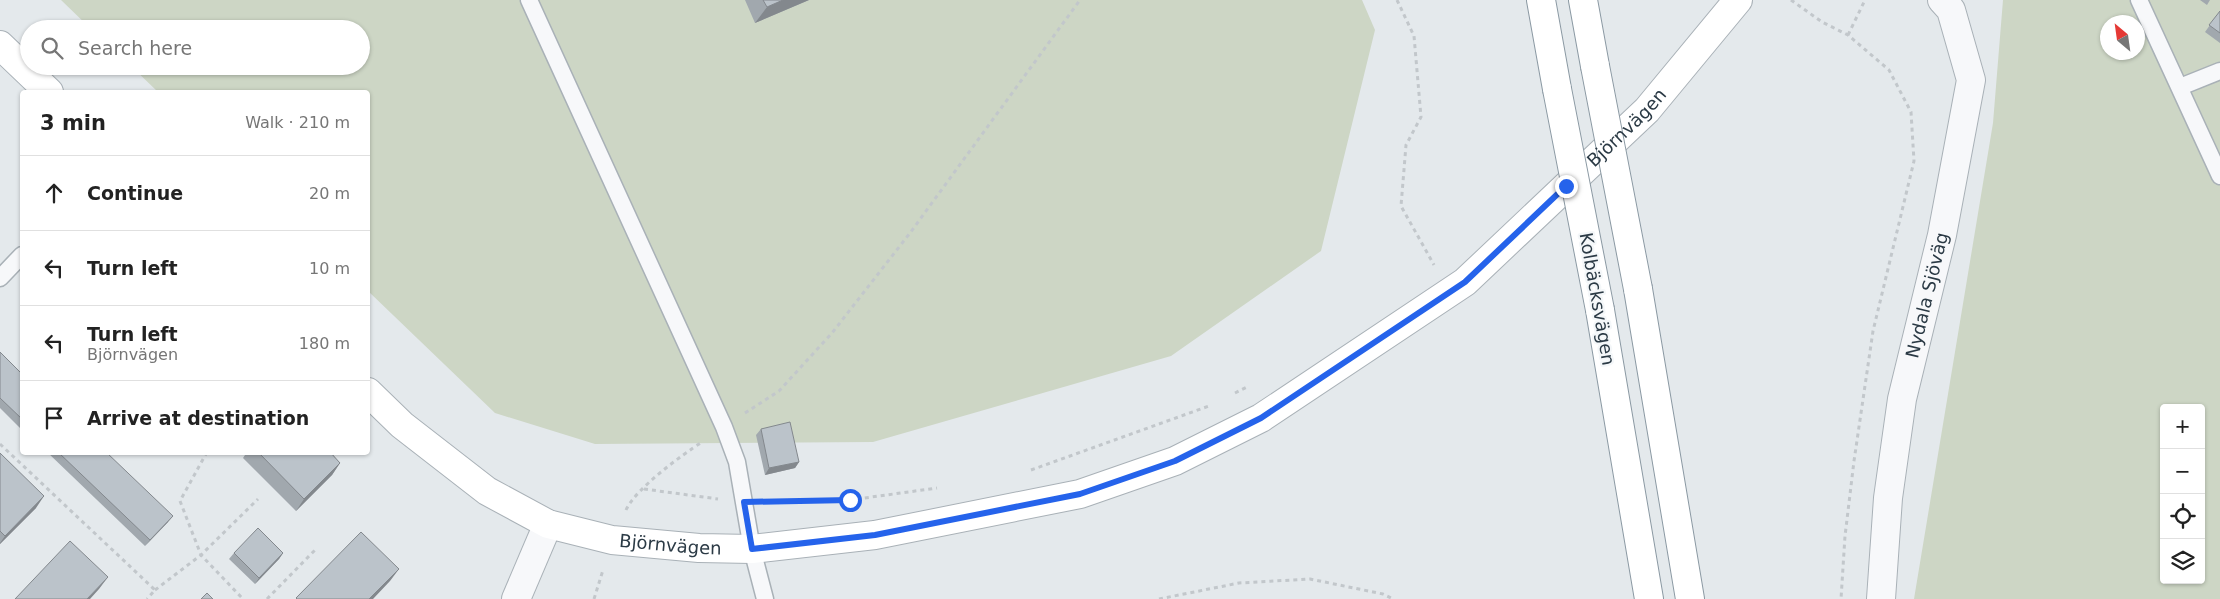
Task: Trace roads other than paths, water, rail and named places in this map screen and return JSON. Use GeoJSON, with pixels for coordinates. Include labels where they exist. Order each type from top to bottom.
{"type":"FeatureCollection","features":[{"type":"Feature","properties":{"kind":"main road","name":"Kolbäcksvägen"},"geometry":{"type":"LineString","coordinates":[[1541,0],[1600,310],[1649,599]]}},
{"type":"Feature","properties":{"kind":"main road"},"geometry":{"type":"LineString","coordinates":[[1583,0],[1638,289],[1690,599]]}},
{"type":"Feature","properties":{"kind":"main road","name":"Björnvägen"},"geometry":{"type":"LineString","coordinates":[[370,394],[402,425],[488,491],[548,524],[612,540],[698,548],[752,549],[875,535],[1080,494],[1175,461],[1261,418],[1465,282],[1647,110],[1738,0]]}},
{"type":"Feature","properties":{"kind":"main road"},"geometry":{"type":"LineString","coordinates":[[0,45],[20,64]]}},
{"type":"Feature","properties":{"kind":"main road"},"geometry":{"type":"LineString","coordinates":[[31,75],[47,90]]}},
{"type":"Feature","properties":{"kind":"street","name":"Nydala Sjöväg"},"geometry":{"type":"LineString","coordinates":[[1881,599],[1888,498],[1902,399],[1942,235],[1972,80],[1951,10],[1942,0]]}},
{"type":"Feature","properties":{"kind":"street"},"geometry":{"type":"LineString","coordinates":[[516,599],[548,524]]}},
{"type":"Feature","properties":{"kind":"lane"},"geometry":{"type":"LineString","coordinates":[[529,0],[724,427],[736,462],[752,549],[765,599]]}},
{"type":"Feature","properties":{"kind":"lane"},"geometry":{"type":"LineString","coordinates":[[2139,0],[2220,176]]}},
{"type":"Feature","properties":{"kind":"lane"},"geometry":{"type":"LineString","coordinates":[[2180,87],[2220,71]]}},
{"type":"Feature","properties":{"kind":"lane"},"geometry":{"type":"LineString","coordinates":[[0,278],[20,258]]}}]}
